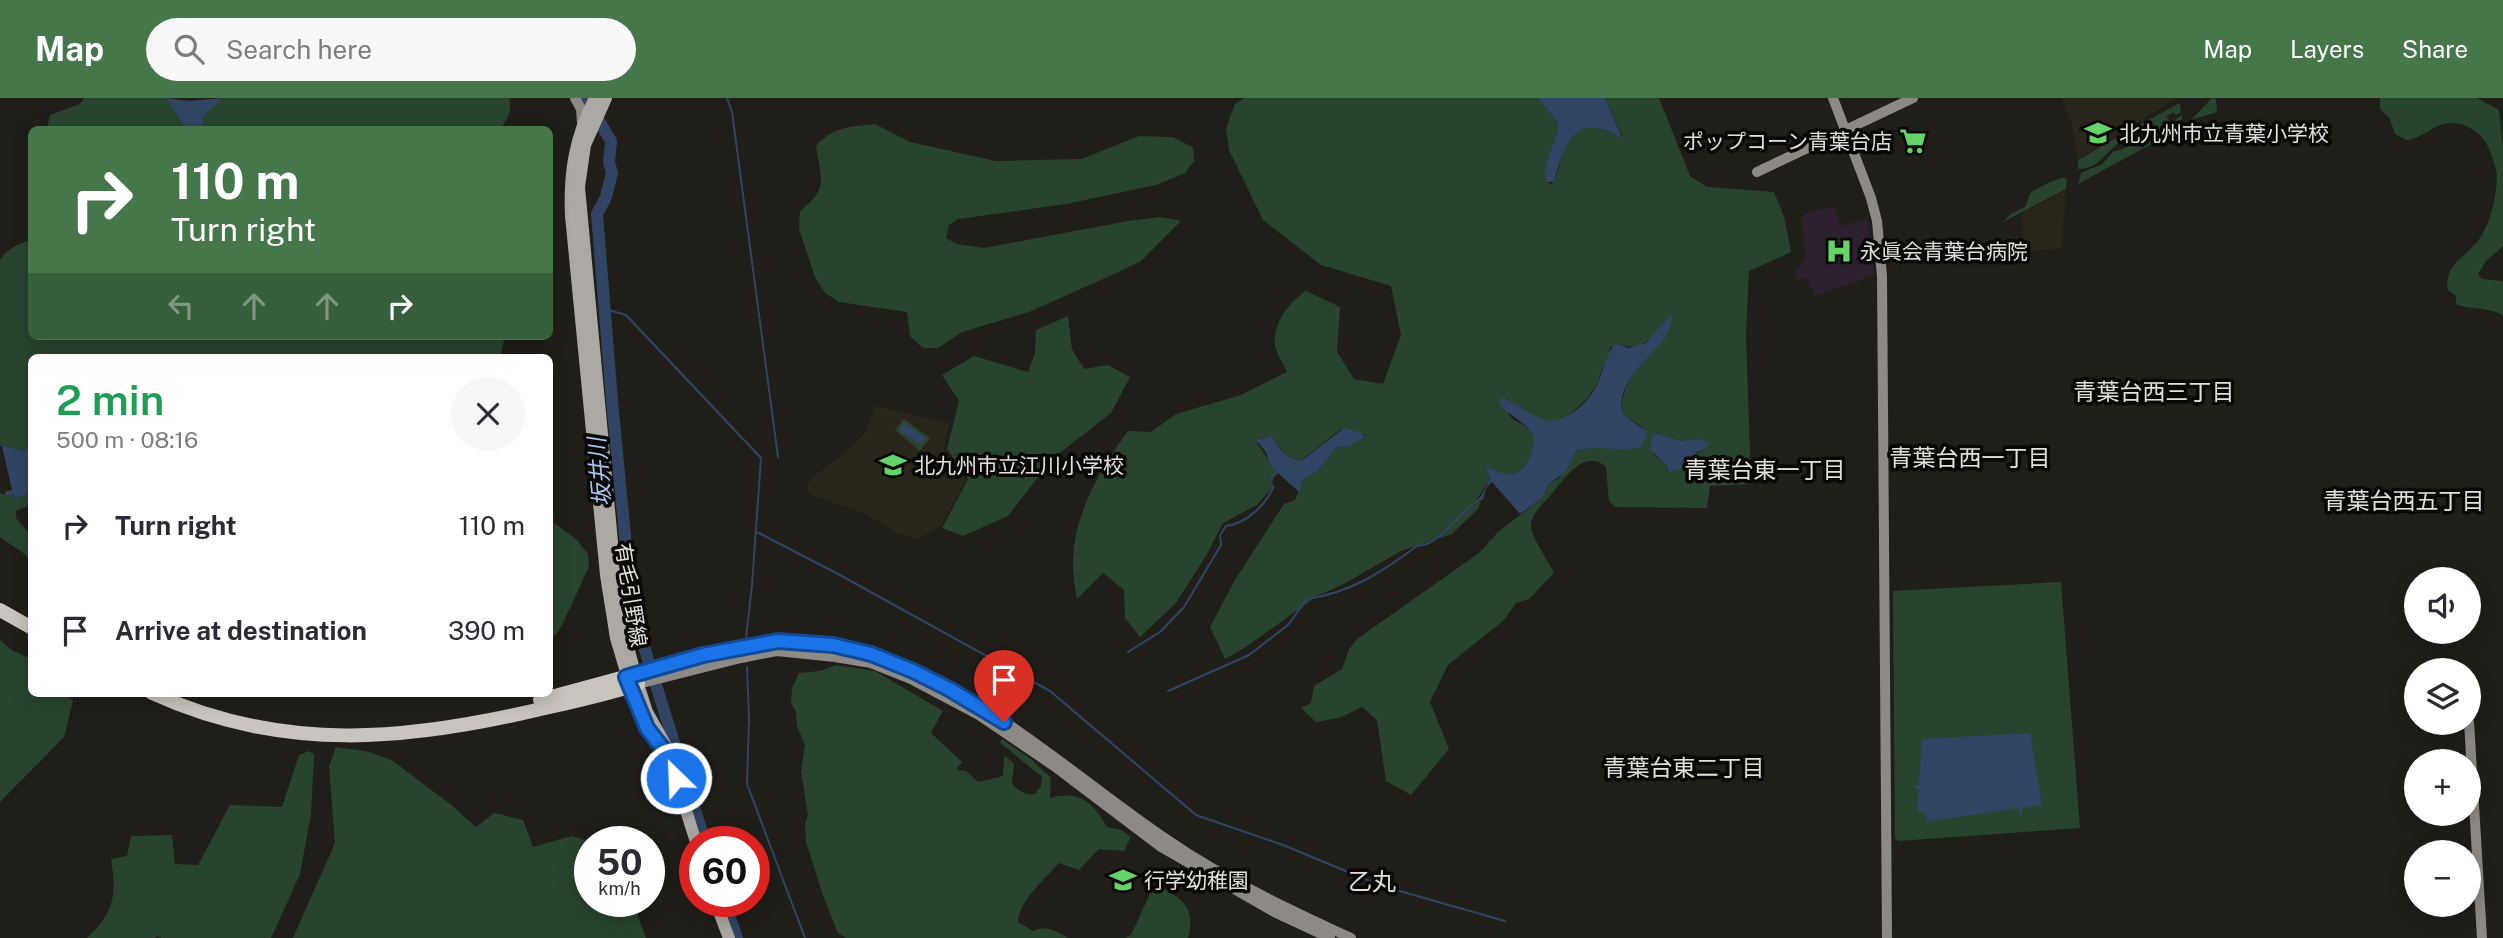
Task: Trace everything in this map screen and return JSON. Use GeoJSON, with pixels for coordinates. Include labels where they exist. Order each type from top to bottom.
{"type":"FeatureCollection","features":[{"type":"Feature","properties":{"kind":"highway"},"geometry":{"type":"LineString","coordinates":[[0,600],[28,617]]}},
{"type":"Feature","properties":{"kind":"highway"},"geometry":{"type":"LineString","coordinates":[[0,610],[28,626]]}},
{"type":"Feature","properties":{"kind":"highway"},"geometry":{"type":"LineString","coordinates":[[161,697],[197,712],[249,726],[314,736],[342,737],[452,729],[496,720],[644,677]]}},
{"type":"Feature","properties":{"kind":"highway"},"geometry":{"type":"LineString","coordinates":[[181,697],[257,720],[286,725],[342,729],[402,727],[449,721],[644,677]]}},
{"type":"Feature","properties":{"kind":"main road","name":"有毛引野線"},"geometry":{"type":"LineString","coordinates":[[602,99],[586,124],[571,166],[571,216],[606,575],[616,638],[644,677],[647,712],[665,744],[691,826]]}},
{"type":"Feature","properties":{"kind":"main road"},"geometry":{"type":"LineString","coordinates":[[721,917],[729,938]]}},
{"type":"Feature","properties":{"kind":"street"},"geometry":{"type":"LineString","coordinates":[[575,98],[586,124]]}},
{"type":"Feature","properties":{"kind":"street"},"geometry":{"type":"LineString","coordinates":[[1833,98],[1871,198],[1877,221],[1882,276],[1887,938]]}},
{"type":"Feature","properties":{"kind":"street"},"geometry":{"type":"LineString","coordinates":[[1757,172],[1913,98]]}},
{"type":"Feature","properties":{"kind":"street"},"geometry":{"type":"LineString","coordinates":[[644,677],[741,646],[778,641],[833,645],[871,654],[937,683],[984,708],[1202,863],[1278,905],[1351,938]]}},
{"type":"Feature","properties":{"kind":"street"},"geometry":{"type":"LineString","coordinates":[[644,677],[777,651],[835,656],[871,663],[911,679],[990,722],[1192,867],[1276,914],[1330,938]]}},
{"type":"Feature","properties":{"kind":"street"},"geometry":{"type":"LineString","coordinates":[[2470,735],[2482,938]]}},
{"type":"Feature","properties":{"kind":"shaded area","name":"北九州市立青葉小学校"},"geometry":{"type":"Polygon","coordinates":[[[2061,98],[2177,98],[2078,159],[2072,125],[2061,98]]]}},
{"type":"Feature","properties":{"kind":"shaded area"},"geometry":{"type":"Polygon","coordinates":[[[2066,190],[2060,249],[2023,251],[2022,213],[2066,190]]]}},
{"type":"Feature","properties":{"kind":"shaded area","name":"永眞会青葉台病院"},"geometry":{"type":"Polygon","coordinates":[[[1834,206],[1840,226],[1867,219],[1874,273],[1815,296],[1807,277],[1798,281],[1795,272],[1806,256],[1801,219],[1804,214],[1834,206]]]}},
{"type":"Feature","properties":{"kind":"shaded area","name":"北九州市立江川小学校"},"geometry":{"type":"Polygon","coordinates":[[[875,406],[949,423],[944,449],[966,479],[940,528],[916,539],[897,533],[864,513],[814,496],[807,491],[806,487],[813,477],[840,457],[865,433],[875,406]]]}},
{"type":"Feature","properties":{"kind":"green space"},"geometry":{"type":"Polygon","coordinates":[[[84,98],[166,98],[185,126],[48,126],[50,115],[80,104],[84,98]]]}},
{"type":"Feature","properties":{"kind":"green space"},"geometry":{"type":"Polygon","coordinates":[[[221,98],[509,98],[510,107],[502,126],[205,126],[203,117],[221,98]]]}},
{"type":"Feature","properties":{"kind":"green space"},"geometry":{"type":"Polygon","coordinates":[[[1245,98],[1538,98],[1558,123],[1545,174],[1546,182],[1552,184],[1567,142],[1580,129],[1591,126],[1623,137],[1605,98],[1659,98],[1690,176],[1707,187],[1774,192],[1784,216],[1791,252],[1749,271],[1746,334],[1751,484],[1710,486],[1707,508],[1616,507],[1609,502],[1606,467],[1590,461],[1575,468],[1539,508],[1531,523],[1536,541],[1554,573],[1529,599],[1516,603],[1503,621],[1448,665],[1430,702],[1449,749],[1411,795],[1386,781],[1377,720],[1362,707],[1339,718],[1316,722],[1301,708],[1311,703],[1314,686],[1342,669],[1349,649],[1357,639],[1479,553],[1498,532],[1541,499],[1549,484],[1559,478],[1576,451],[1608,447],[1642,427],[1623,414],[1624,395],[1641,363],[1663,339],[1657,331],[1640,345],[1631,347],[1620,344],[1610,348],[1608,359],[1592,392],[1571,413],[1559,420],[1536,418],[1506,399],[1509,415],[1531,433],[1533,444],[1530,457],[1522,468],[1512,474],[1485,468],[1490,479],[1477,499],[1480,502],[1479,508],[1452,534],[1401,551],[1342,585],[1317,596],[1225,659],[1210,627],[1235,580],[1284,504],[1295,500],[1303,479],[1317,472],[1336,448],[1366,435],[1341,429],[1300,461],[1285,454],[1270,436],[1258,439],[1257,444],[1277,471],[1271,478],[1272,488],[1257,505],[1223,523],[1176,603],[1140,637],[1125,618],[1124,590],[1103,573],[1077,599],[1073,570],[1077,530],[1090,494],[1107,461],[1128,431],[1151,432],[1176,414],[1241,395],[1287,372],[1276,348],[1276,329],[1293,301],[1306,291],[1340,307],[1337,352],[1354,379],[1383,384],[1401,335],[1391,286],[1321,265],[1263,220],[1229,150],[1226,128],[1235,104],[1245,98]],[[1656,433],[1653,454],[1666,465],[1667,470],[1705,449],[1697,439],[1680,441],[1656,433]]]}},
{"type":"Feature","properties":{"kind":"green space"},"geometry":{"type":"Polygon","coordinates":[[[2212,98],[2216,99],[2217,112],[2191,120],[2212,98]]]}},
{"type":"Feature","properties":{"kind":"green space"},"geometry":{"type":"Polygon","coordinates":[[[2380,98],[2477,98],[2499,110],[2503,145],[2503,246],[2485,262],[2478,274],[2482,279],[2503,281],[2503,316],[2492,311],[2456,304],[2456,296],[2448,290],[2447,281],[2452,267],[2475,245],[2488,223],[2496,186],[2496,170],[2487,144],[2474,130],[2451,123],[2406,140],[2395,134],[2390,119],[2380,109],[2380,98]]]}},
{"type":"Feature","properties":{"kind":"green space"},"geometry":{"type":"Polygon","coordinates":[[[2180,103],[2181,112],[2166,116],[2171,123],[2182,115],[2182,119],[2159,132],[2142,136],[2139,125],[2180,103]]]}},
{"type":"Feature","properties":{"kind":"green space"},"geometry":{"type":"Polygon","coordinates":[[[875,124],[910,142],[996,161],[1082,159],[1139,136],[1172,137],[1193,147],[1194,161],[1185,173],[1156,185],[1066,204],[958,219],[949,225],[946,238],[957,244],[984,248],[1128,221],[1160,217],[1181,221],[1141,261],[1029,312],[962,332],[938,348],[923,348],[910,336],[907,312],[839,302],[825,293],[815,277],[799,229],[800,211],[815,196],[821,183],[816,146],[836,131],[875,124]]]}},
{"type":"Feature","properties":{"kind":"green space"},"geometry":{"type":"Polygon","coordinates":[[[2186,125],[2078,184],[2081,173],[2102,164],[2114,151],[2186,125]]]}},
{"type":"Feature","properties":{"kind":"green space"},"geometry":{"type":"Polygon","coordinates":[[[2133,128],[2138,136],[2120,142],[2088,168],[2078,169],[2078,160],[2133,128]]]}},
{"type":"Feature","properties":{"kind":"green space"},"geometry":{"type":"Polygon","coordinates":[[[2064,177],[2067,179],[2066,189],[2003,222],[2011,214],[2025,207],[2031,192],[2064,177]]]}},
{"type":"Feature","properties":{"kind":"green space"},"geometry":{"type":"Polygon","coordinates":[[[28,241],[28,340],[504,340],[501,354],[28,354],[28,449],[0,446],[0,260],[28,241]]]}},
{"type":"Feature","properties":{"kind":"green space"},"geometry":{"type":"Polygon","coordinates":[[[1068,316],[1072,349],[1084,369],[1108,365],[1130,377],[1111,413],[1052,459],[1008,516],[963,536],[942,528],[968,479],[947,449],[959,401],[942,375],[974,356],[1028,372],[1035,353],[1036,330],[1068,316]]]}},
{"type":"Feature","properties":{"kind":"green space"},"geometry":{"type":"Polygon","coordinates":[[[904,419],[930,438],[920,451],[895,430],[904,419]]]}},
{"type":"Feature","properties":{"kind":"green space"},"geometry":{"type":"Polygon","coordinates":[[[0,493],[13,493],[14,497],[28,493],[28,506],[16,511],[16,518],[28,532],[28,558],[0,537],[0,493]]]}},
{"type":"Feature","properties":{"kind":"green space"},"geometry":{"type":"Polygon","coordinates":[[[553,522],[576,539],[588,554],[589,567],[556,635],[553,636],[553,522]]]}},
{"type":"Feature","properties":{"kind":"green space"},"geometry":{"type":"Polygon","coordinates":[[[2061,582],[2080,828],[1899,841],[1895,838],[1893,591],[2061,582]]]}},
{"type":"Feature","properties":{"kind":"green space"},"geometry":{"type":"Polygon","coordinates":[[[0,640],[28,658],[28,697],[68,697],[73,701],[64,737],[0,802],[0,640]]]}},
{"type":"Feature","properties":{"kind":"green space"},"geometry":{"type":"Polygon","coordinates":[[[836,665],[875,671],[943,711],[931,733],[962,762],[956,770],[966,771],[978,782],[1003,776],[1004,756],[1013,762],[1014,786],[1025,793],[1035,794],[1041,786],[1042,776],[1000,743],[1002,739],[1031,759],[1051,778],[1050,798],[1069,796],[1084,800],[1107,827],[1121,830],[1131,837],[1124,851],[1099,849],[1079,870],[1059,863],[1023,905],[1018,922],[1033,931],[1047,929],[1068,938],[846,938],[838,933],[806,842],[805,823],[808,815],[801,772],[805,745],[791,703],[792,688],[799,673],[820,671],[836,665]]]}},
{"type":"Feature","properties":{"kind":"green space"},"geometry":{"type":"Polygon","coordinates":[[[336,747],[370,752],[393,761],[476,827],[494,813],[523,820],[533,847],[574,837],[574,917],[638,917],[646,938],[293,938],[335,843],[329,767],[336,747]]]}},
{"type":"Feature","properties":{"kind":"green space"},"geometry":{"type":"Polygon","coordinates":[[[308,751],[314,754],[311,814],[300,874],[271,938],[87,938],[103,920],[111,903],[114,883],[111,859],[127,856],[131,836],[172,835],[175,864],[198,865],[230,805],[282,807],[299,755],[308,751]]]}},
{"type":"Feature","properties":{"kind":"green space"},"geometry":{"type":"Polygon","coordinates":[[[1158,886],[1185,905],[1190,919],[1188,938],[1125,938],[1131,935],[1153,887],[1158,886]]]}},
{"type":"Feature","properties":{"kind":"water"},"geometry":{"type":"Polygon","coordinates":[[[166,98],[190,101],[222,98],[203,117],[205,126],[184,126],[166,98]]]}},
{"type":"Feature","properties":{"kind":"water"},"geometry":{"type":"Polygon","coordinates":[[[1538,98],[1605,98],[1623,139],[1607,131],[1583,129],[1568,143],[1554,182],[1546,182],[1546,166],[1558,123],[1538,98]]]}},
{"type":"Feature","properties":{"kind":"water"},"geometry":{"type":"Polygon","coordinates":[[[1670,315],[1672,319],[1666,335],[1635,372],[1623,393],[1623,414],[1647,432],[1642,446],[1576,451],[1565,472],[1549,484],[1541,499],[1520,514],[1492,482],[1486,488],[1483,499],[1472,505],[1481,496],[1490,479],[1485,466],[1512,474],[1522,468],[1532,451],[1531,433],[1502,407],[1499,402],[1501,398],[1545,420],[1552,421],[1566,416],[1590,396],[1614,345],[1629,348],[1646,343],[1670,315]]]}},
{"type":"Feature","properties":{"kind":"water"},"geometry":{"type":"Polygon","coordinates":[[[904,423],[926,438],[921,445],[899,430],[904,423]]]}},
{"type":"Feature","properties":{"kind":"water"},"geometry":{"type":"Polygon","coordinates":[[[1344,428],[1362,433],[1365,437],[1347,447],[1336,448],[1317,472],[1303,479],[1299,492],[1278,473],[1273,478],[1272,488],[1271,477],[1276,471],[1256,440],[1270,436],[1287,456],[1301,461],[1344,428]]]}},
{"type":"Feature","properties":{"kind":"water"},"geometry":{"type":"Polygon","coordinates":[[[1653,434],[1680,441],[1697,439],[1710,443],[1681,469],[1669,472],[1666,465],[1650,450],[1653,434]]]}},
{"type":"Feature","properties":{"kind":"water"},"geometry":{"type":"Polygon","coordinates":[[[2,446],[28,449],[28,493],[17,497],[13,494],[5,495],[5,492],[12,490],[2,446]]]}},
{"type":"Feature","properties":{"kind":"water"},"geometry":{"type":"Polygon","coordinates":[[[2030,733],[2042,805],[2022,808],[2022,815],[2018,808],[1924,822],[1927,817],[1923,811],[1917,813],[1919,789],[1914,788],[1919,785],[1922,739],[2030,733]]]}},
{"type":"Feature","properties":{"kind":"waterway","name":"坂井川"},"geometry":{"type":"LineString","coordinates":[[585,98],[611,141],[609,162],[612,173],[606,197],[597,214],[632,608],[700,826]]}},
{"type":"Feature","properties":{"kind":"waterway"},"geometry":{"type":"LineString","coordinates":[[727,98],[732,112],[778,457]]}},
{"type":"Feature","properties":{"kind":"waterway"},"geometry":{"type":"LineString","coordinates":[[605,309],[626,315],[761,458],[746,638]]}},
{"type":"Feature","properties":{"kind":"waterway"},"geometry":{"type":"LineString","coordinates":[[1128,652],[1160,632],[1184,607],[1221,545],[1220,535],[1226,526],[1241,522],[1254,513],[1273,488]]}},
{"type":"Feature","properties":{"kind":"waterway"},"geometry":{"type":"LineString","coordinates":[[1168,691],[1249,655],[1288,625],[1307,599],[1337,592],[1378,573],[1417,546],[1440,536],[1472,505]]}},
{"type":"Feature","properties":{"kind":"waterway"},"geometry":{"type":"LineString","coordinates":[[757,532],[1050,691],[1196,815],[1283,845],[1382,886],[1505,921]]}},
{"type":"Feature","properties":{"kind":"waterway"},"geometry":{"type":"LineString","coordinates":[[747,667],[747,784],[805,938]]}},
{"type":"Feature","properties":{"kind":"waterway","name":"坂井川"},"geometry":{"type":"LineString","coordinates":[[730,917],[737,938]]}},
{"type":"Feature","properties":{"kind":"place","name":"北九州市立青葉小学校"},"geometry":{"type":"Point","coordinates":[2098,133]}},
{"type":"Feature","properties":{"kind":"place","name":"ポップコーン青葉台店"},"geometry":{"type":"Point","coordinates":[1913,141]}},
{"type":"Feature","properties":{"kind":"place","name":"永眞会青葉台病院"},"geometry":{"type":"Point","coordinates":[1839,251]}},
{"type":"Feature","properties":{"kind":"place","name":"北九州市立江川小学校"},"geometry":{"type":"Point","coordinates":[893,465]}},
{"type":"Feature","properties":{"kind":"place","name":"行学幼稚園"},"geometry":{"type":"Point","coordinates":[1123,880]}},
{"type":"Feature","properties":{"kind":"district","name":"青葉台西三丁目"},"geometry":{"type":"Point","coordinates":[2154,391]}},
{"type":"Feature","properties":{"kind":"district","name":"青葉台西一丁目"},"geometry":{"type":"Point","coordinates":[1970,457]}},
{"type":"Feature","properties":{"kind":"district","name":"青葉台東一丁目"},"geometry":{"type":"Point","coordinates":[1765,469]}},
{"type":"Feature","properties":{"kind":"district","name":"青葉台西五丁目"},"geometry":{"type":"Point","coordinates":[2404,500]}},
{"type":"Feature","properties":{"kind":"district","name":"青葉台東二丁目"},"geometry":{"type":"Point","coordinates":[1684,767]}},
{"type":"Feature","properties":{"kind":"district","name":"乙丸"},"geometry":{"type":"Point","coordinates":[1372,881]}},
{"type":"Feature","properties":{"kind":"route"},"geometry":{"type":"LineString","coordinates":[[676,778],[665,749],[647,728],[626,677],[741,646],[778,641],[833,645],[871,654],[949,689],[1004,722]]}}]}
